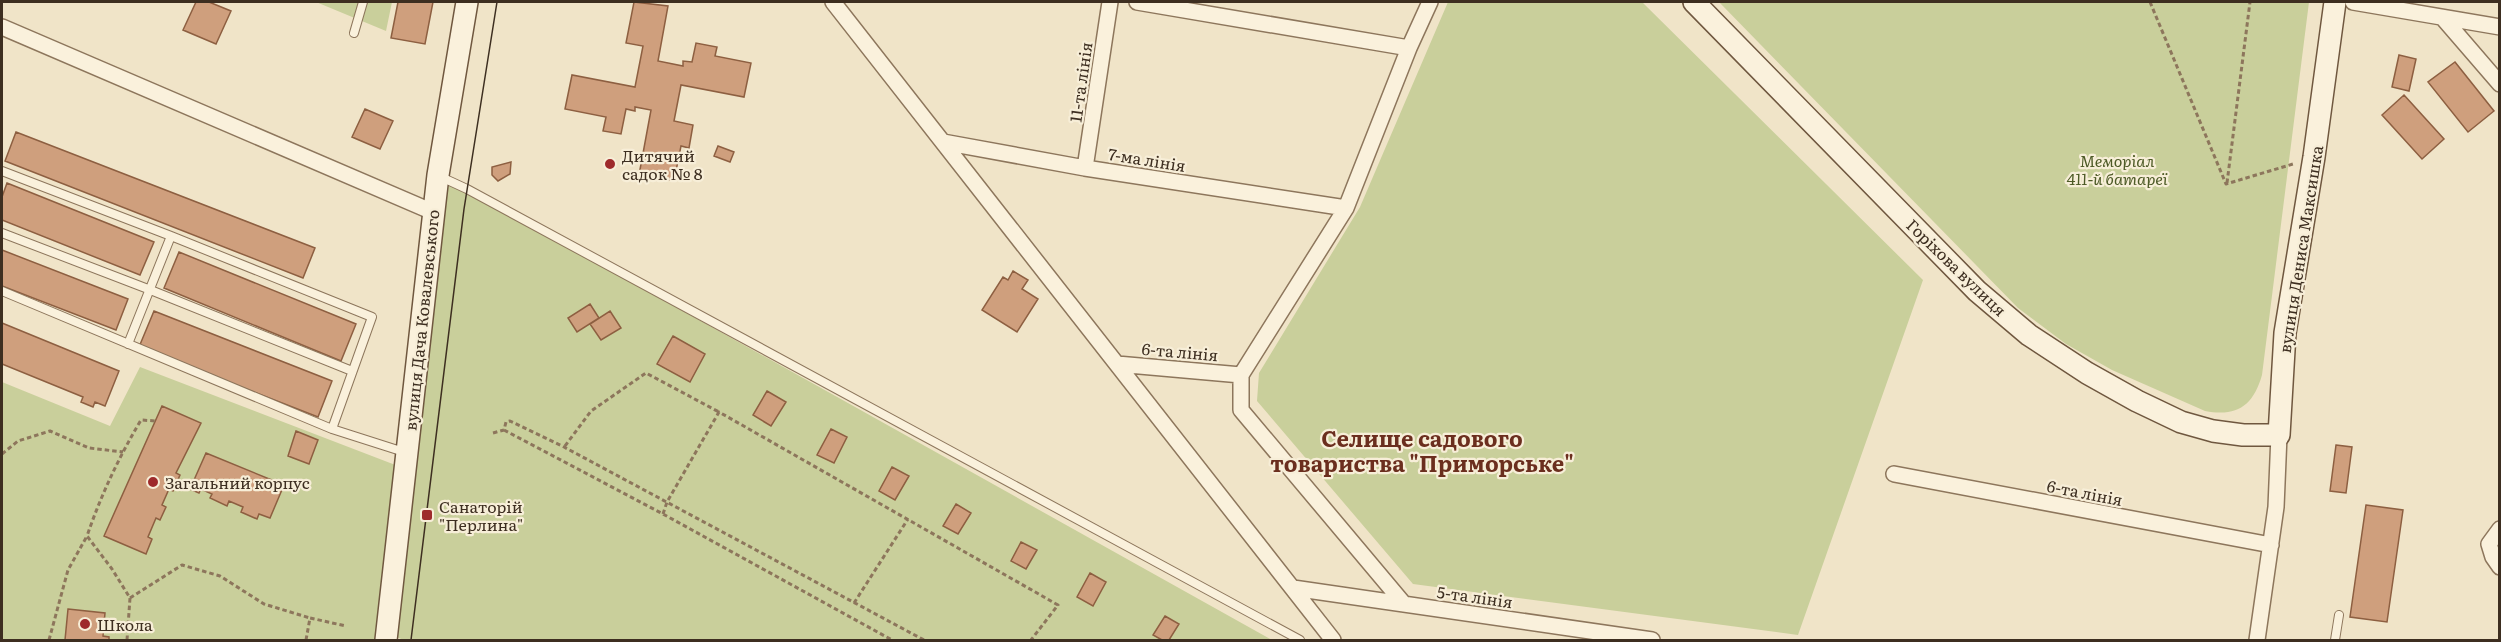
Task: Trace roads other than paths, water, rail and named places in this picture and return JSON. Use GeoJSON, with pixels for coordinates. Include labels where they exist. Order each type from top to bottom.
{"type":"FeatureCollection","features":[{"type":"Feature","properties":{"kind":"street","name":"вулиця Дача Ковалевського"},"geometry":{"type":"LineString","coordinates":[[386,640],[433,212],[467,2]]}},
{"type":"Feature","properties":{"kind":"street"},"geometry":{"type":"LineString","coordinates":[[833,2],[1333,640]]}},
{"type":"Feature","properties":{"kind":"street","name":"11-та лінія"},"geometry":{"type":"LineString","coordinates":[[1085,168],[1110,2]]}},
{"type":"Feature","properties":{"kind":"street"},"geometry":{"type":"LineString","coordinates":[[1137,2],[1409,48]]}},
{"type":"Feature","properties":{"kind":"street"},"geometry":{"type":"LineString","coordinates":[[1404,604],[1241,410],[1241,375],[1346,208],[1409,48],[1430,2]]}},
{"type":"Feature","properties":{"kind":"street","name":"Горіхова вулиця"},"geometry":{"type":"LineString","coordinates":[[1694,2],[1977,291],[2029,335],[2116,390],[2181,422],[2233,434],[2279,435]]}},
{"type":"Feature","properties":{"kind":"street","name":"вулиця Дениса Максишка"},"geometry":{"type":"LineString","coordinates":[[2258,640],[2276,507],[2285,333],[2314,157],[2335,2]]}},
{"type":"Feature","properties":{"kind":"street"},"geometry":{"type":"LineString","coordinates":[[2353,2],[2499,27]]}},
{"type":"Feature","properties":{"kind":"street"},"geometry":{"type":"LineString","coordinates":[[2443,18],[2499,84]]}},
{"type":"Feature","properties":{"kind":"street"},"geometry":{"type":"LineString","coordinates":[[2,27],[433,212]]}},
{"type":"Feature","properties":{"kind":"street","name":"7-ма лінія"},"geometry":{"type":"LineString","coordinates":[[943,142],[1085,168],[1346,208]]}},
{"type":"Feature","properties":{"kind":"street","name":"6-та лінія"},"geometry":{"type":"LineString","coordinates":[[1117,364],[1241,375]]}},
{"type":"Feature","properties":{"kind":"street","name":"6-та лінія"},"geometry":{"type":"LineString","coordinates":[[1894,474],[2271,545]]}},
{"type":"Feature","properties":{"kind":"street"},"geometry":{"type":"LineString","coordinates":[[2499,529],[2489,544],[2499,567]]}},
{"type":"Feature","properties":{"kind":"street","name":"5-та лінія"},"geometry":{"type":"LineString","coordinates":[[1293,588],[1652,640]]}},
{"type":"Feature","properties":{"kind":"lane"},"geometry":{"type":"LineString","coordinates":[[354,33],[363,2]]}},
{"type":"Feature","properties":{"kind":"lane"},"geometry":{"type":"LineString","coordinates":[[2,171],[372,317],[332,429]]}},
{"type":"Feature","properties":{"kind":"lane"},"geometry":{"type":"LineString","coordinates":[[438,175],[1300,640]]}},
{"type":"Feature","properties":{"kind":"lane"},"geometry":{"type":"LineString","coordinates":[[2,233],[352,371]]}},
{"type":"Feature","properties":{"kind":"lane"},"geometry":{"type":"LineString","coordinates":[[128,344],[171,236]]}},
{"type":"Feature","properties":{"kind":"lane"},"geometry":{"type":"LineString","coordinates":[[2,291],[332,429],[407,453]]}},
{"type":"Feature","properties":{"kind":"lane"},"geometry":{"type":"LineString","coordinates":[[2335,640],[2338,615]]}},
{"type":"Feature","properties":{"kind":"tram line"},"geometry":{"type":"LineString","coordinates":[[411,640],[464,209],[497,2]]}},
{"type":"Feature","properties":{"kind":"place","name":"Дитячий садок № 8"},"geometry":{"type":"Point","coordinates":[610,164]}},
{"type":"Feature","properties":{"kind":"place","name":"Загальний корпус"},"geometry":{"type":"Point","coordinates":[153,482]}},
{"type":"Feature","properties":{"kind":"place","name":"Санаторій \"Перлина\""},"geometry":{"type":"Point","coordinates":[427,515]}},
{"type":"Feature","properties":{"kind":"place","name":"Школа"},"geometry":{"type":"Point","coordinates":[85,624]}},
{"type":"Feature","properties":{"kind":"district","name":"Селище садового товариства \"Приморське\""},"geometry":{"type":"Point","coordinates":[1422,450]}},
{"type":"Feature","properties":{"kind":"park label","name":"Меморіал 411-й батареї"},"geometry":{"type":"Point","coordinates":[2117,169]}}]}
